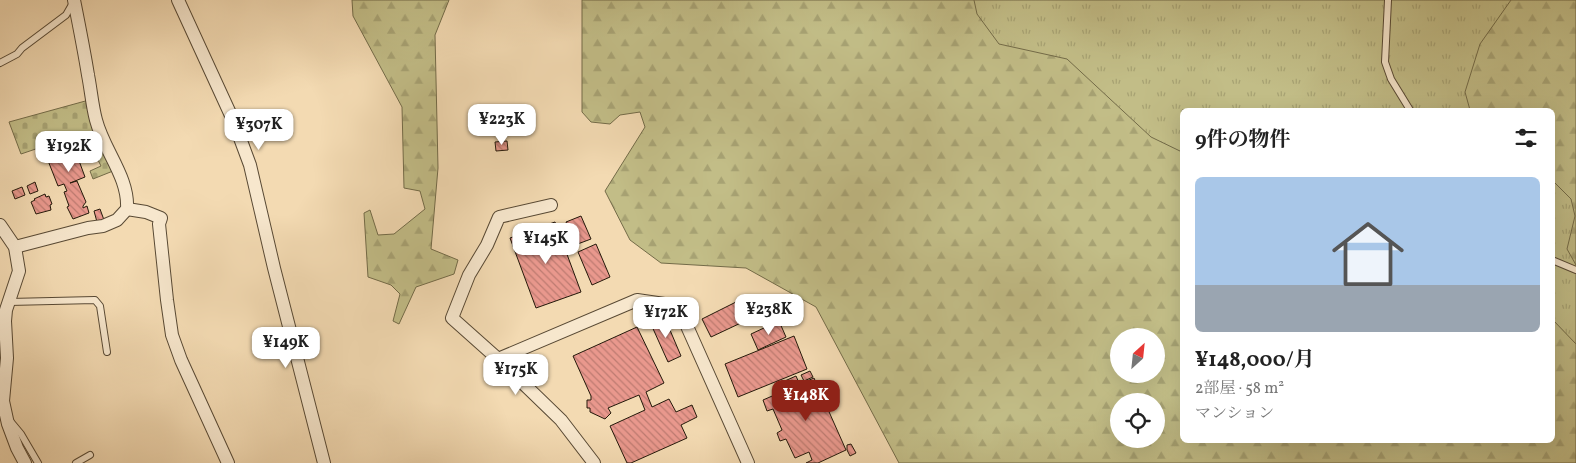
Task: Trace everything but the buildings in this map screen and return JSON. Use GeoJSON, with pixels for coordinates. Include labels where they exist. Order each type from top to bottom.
{"type":"FeatureCollection","features":[{"type":"Feature","properties":{"kind":"street"},"geometry":{"type":"LineString","coordinates":[[14,247],[103,226],[117,220],[127,209],[127,192],[102,139],[96,120],[74,0]]}},
{"type":"Feature","properties":{"kind":"street"},"geometry":{"type":"LineString","coordinates":[[178,0],[234,122],[250,165],[274,268],[324,463]]}},
{"type":"Feature","properties":{"kind":"street"},"geometry":{"type":"LineString","coordinates":[[551,205],[499,217],[487,245],[469,275],[452,318],[498,359],[560,420],[594,463]]}},
{"type":"Feature","properties":{"kind":"street"},"geometry":{"type":"LineString","coordinates":[[127,209],[146,212],[161,218],[159,224],[172,335],[181,360],[228,463]]}},
{"type":"Feature","properties":{"kind":"street"},"geometry":{"type":"LineString","coordinates":[[0,225],[14,247],[19,271],[5,321],[8,358],[2,404],[17,448],[25,463]]}},
{"type":"Feature","properties":{"kind":"street"},"geometry":{"type":"LineString","coordinates":[[498,359],[637,300],[678,306],[748,463]]}},
{"type":"Feature","properties":{"kind":"lane"},"geometry":{"type":"LineString","coordinates":[[0,63],[16,54],[66,15],[74,0]]}},
{"type":"Feature","properties":{"kind":"lane"},"geometry":{"type":"LineString","coordinates":[[1388,0],[1385,62],[1390,79],[1409,108]]}},
{"type":"Feature","properties":{"kind":"lane"},"geometry":{"type":"LineString","coordinates":[[1555,261],[1576,270]]}},
{"type":"Feature","properties":{"kind":"lane"},"geometry":{"type":"LineString","coordinates":[[9,302],[95,300],[100,306],[108,352]]}},
{"type":"Feature","properties":{"kind":"lane"},"geometry":{"type":"LineString","coordinates":[[7,420],[21,434],[38,463]]}},
{"type":"Feature","properties":{"kind":"lane"},"geometry":{"type":"LineString","coordinates":[[76,463],[90,455]]}},
{"type":"Feature","properties":{"kind":"green space"},"geometry":{"type":"Polygon","coordinates":[[[352,0],[449,0],[435,35],[438,168],[431,249],[458,260],[454,274],[416,287],[399,324],[393,321],[400,294],[391,285],[368,277],[364,213],[370,210],[378,235],[394,234],[425,209],[420,191],[404,188],[402,107],[353,16],[352,0]]]}},
{"type":"Feature","properties":{"kind":"green space"},"geometry":{"type":"Polygon","coordinates":[[[582,0],[974,0],[977,14],[999,44],[1067,59],[1151,137],[1180,151],[1180,443],[1555,443],[1555,322],[1576,344],[1576,463],[899,463],[816,307],[746,268],[661,263],[630,240],[605,191],[645,127],[640,112],[620,115],[610,124],[591,122],[582,112],[582,0]]]}},
{"type":"Feature","properties":{"kind":"green space"},"geometry":{"type":"Polygon","coordinates":[[[890,0],[1576,0],[1576,463],[1555,443],[1555,108],[1180,108],[1180,416],[1161,383],[1165,383],[1165,328],[1150,328],[890,0]]]}},
{"type":"Feature","properties":{"kind":"green space"},"geometry":{"type":"Polygon","coordinates":[[[1511,0],[1576,0],[1576,265],[1567,249],[1575,216],[1571,199],[1555,183],[1555,108],[1469,108],[1465,92],[1480,44],[1511,0]]]}},
{"type":"Feature","properties":{"kind":"green space"},"geometry":{"type":"Polygon","coordinates":[[[89,100],[100,141],[94,144],[93,142],[87,145],[85,143],[75,146],[71,137],[21,154],[9,122],[89,100]]]}},
{"type":"Feature","properties":{"kind":"green space"},"geometry":{"type":"Polygon","coordinates":[[[104,150],[113,171],[93,179],[90,171],[101,166],[95,154],[104,150]]]}}]}
